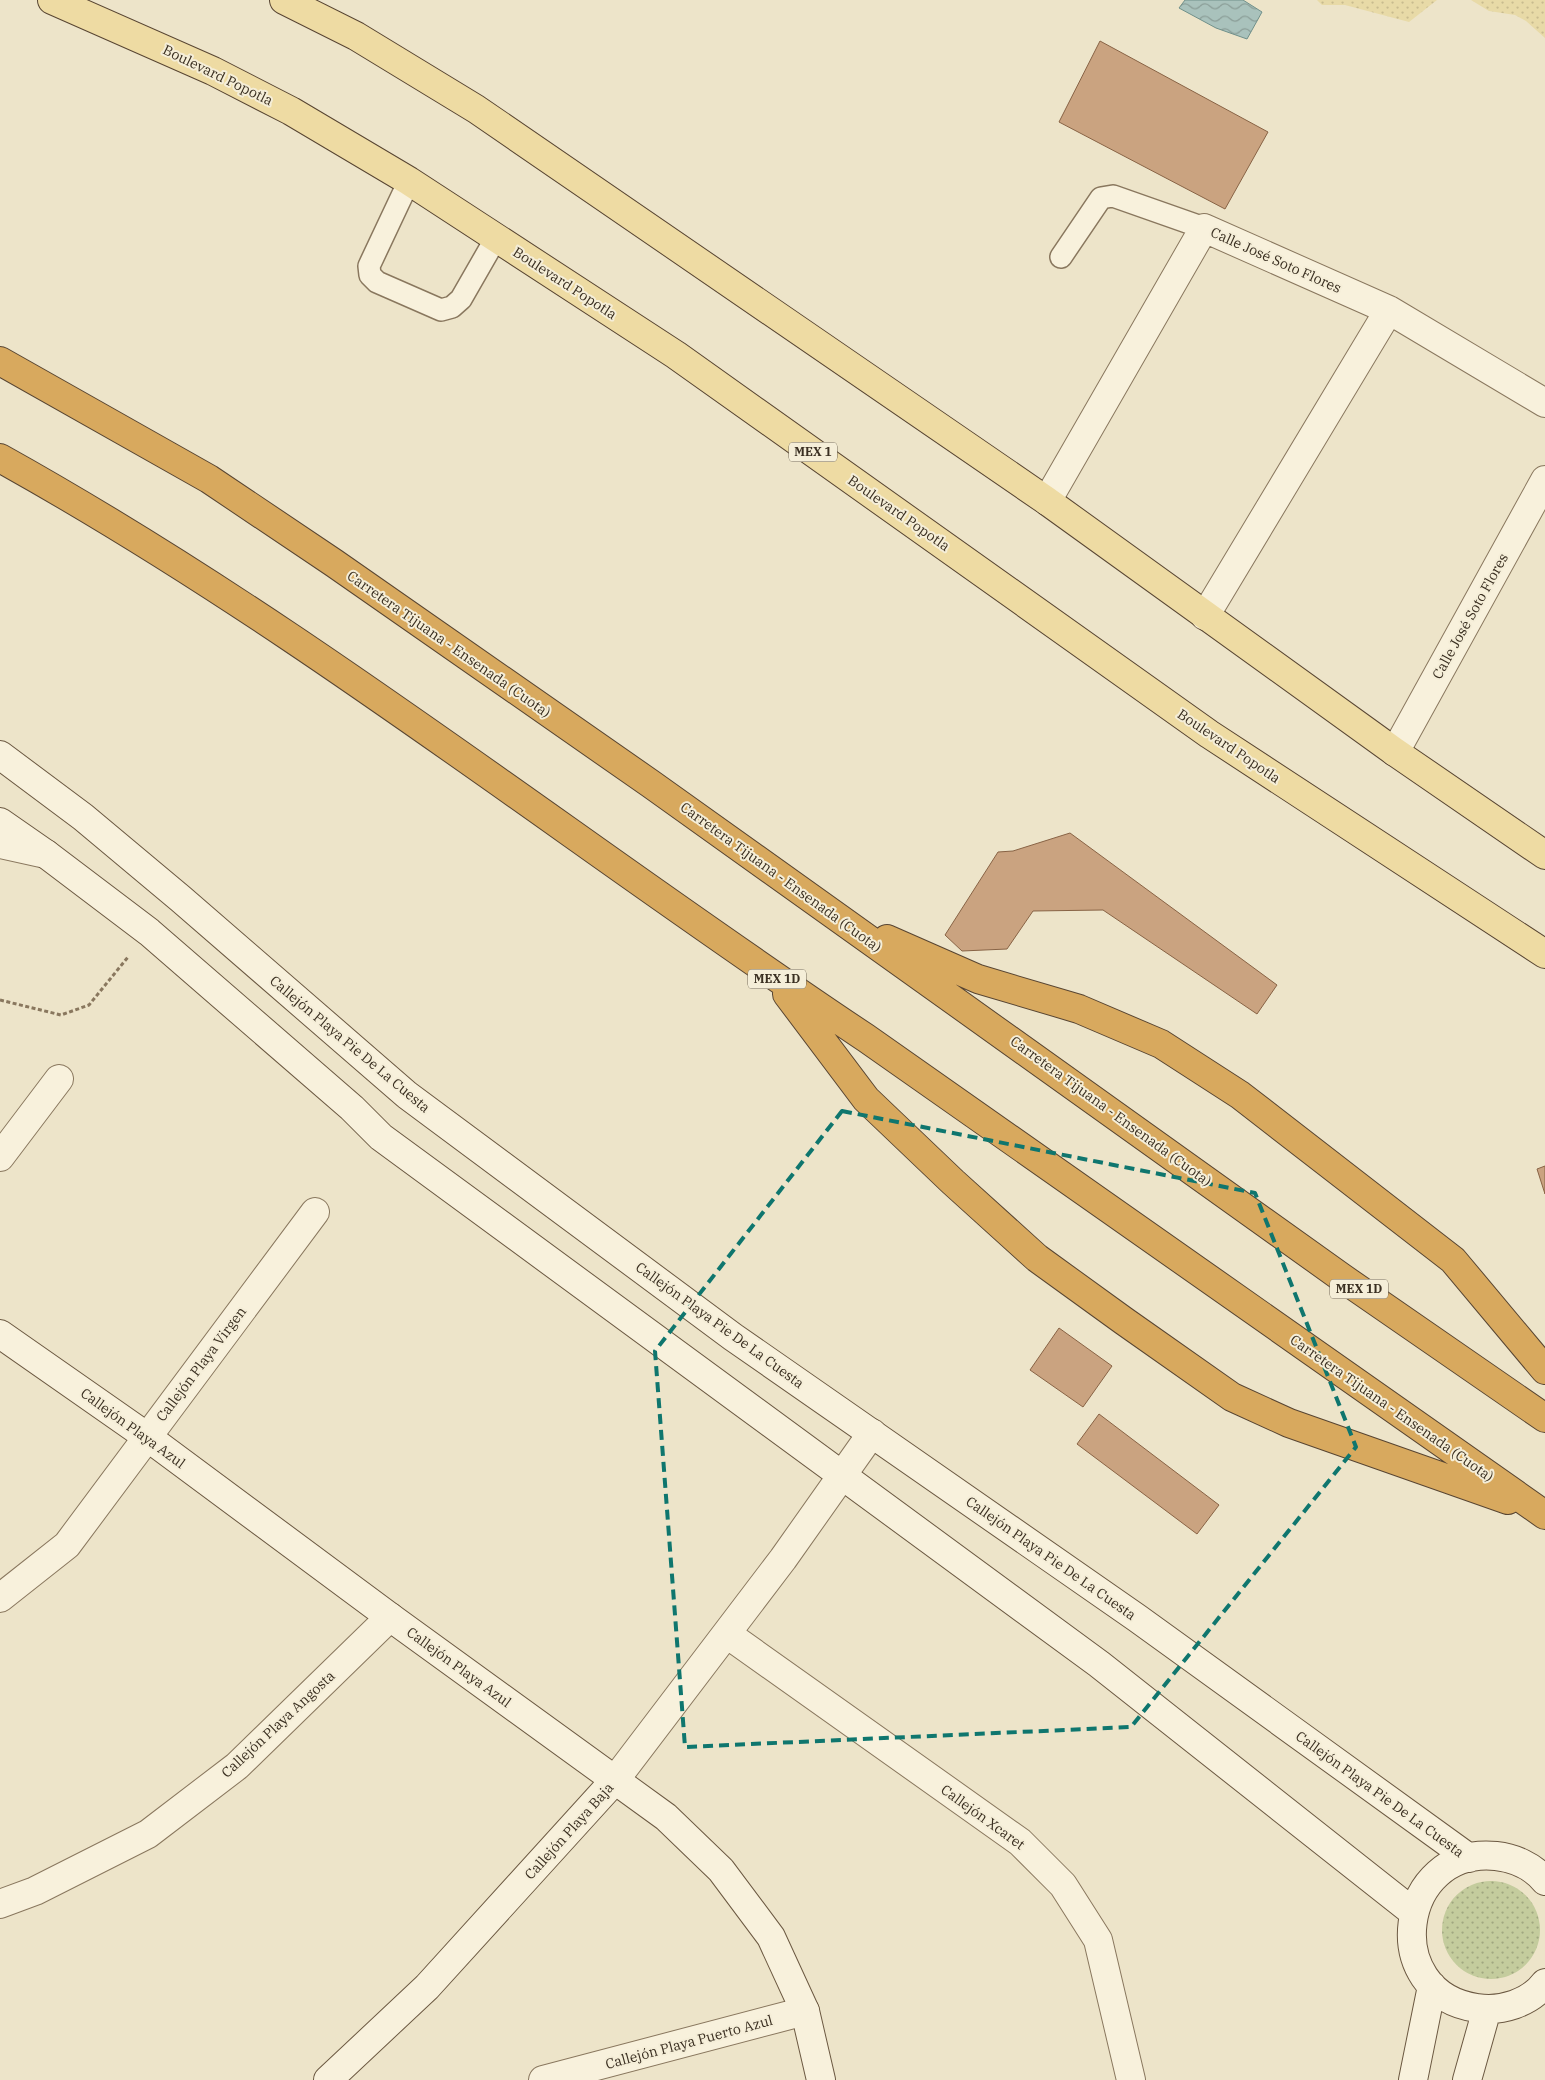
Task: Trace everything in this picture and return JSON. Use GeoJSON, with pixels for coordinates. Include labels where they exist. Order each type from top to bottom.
{"type":"FeatureCollection","features":[{"type":"Feature","properties":{"kind":"highway","name":"Carretera Tijuana - Ensenada (Cuota)"},"geometry":{"type":"LineString","coordinates":[[0,361],[209,479],[651,784],[1106,1107],[1341,1277],[1545,1418]]}},
{"type":"Feature","properties":{"kind":"highway","name":"Carretera Tijuana - Ensenada (Cuota)"},"geometry":{"type":"LineString","coordinates":[[0,458],[60,491],[187,569],[589,844],[774,976],[866,1038],[1542,1514]]}},
{"type":"Feature","properties":{"kind":"highway"},"geometry":{"type":"LineString","coordinates":[[832,914],[978,979],[1079,1009],[1169,1049],[1240,1094],[1452,1260],[1545,1370]]}},
{"type":"Feature","properties":{"kind":"highway"},"geometry":{"type":"LineString","coordinates":[[774,976],[866,1099],[953,1182],[1037,1258],[1232,1397],[1289,1423],[1542,1514]]}},
{"type":"Feature","properties":{"kind":"main road","name":"Boulevard Popotla"},"geometry":{"type":"LineString","coordinates":[[52,0],[213,71],[282,106],[409,181],[676,355],[1209,734],[1545,954]]}},
{"type":"Feature","properties":{"kind":"main road"},"geometry":{"type":"LineString","coordinates":[[284,0],[356,36],[476,109],[1047,501],[1395,752],[1545,855]]}},
{"type":"Feature","properties":{"kind":"street","name":"Calle José Soto Flores"},"geometry":{"type":"LineString","coordinates":[[1047,501],[1204,228],[1389,310],[1545,403]]}},
{"type":"Feature","properties":{"kind":"street"},"geometry":{"type":"LineString","coordinates":[[1205,616],[1389,310]]}},
{"type":"Feature","properties":{"kind":"street","name":"Calle José Soto Flores"},"geometry":{"type":"LineString","coordinates":[[1395,752],[1545,480]]}},
{"type":"Feature","properties":{"kind":"street","name":"Callejón Playa Pie De La Cuesta"},"geometry":{"type":"LineString","coordinates":[[0,755],[121,848],[407,1096],[733,1337],[1137,1618],[1469,1858]]}},
{"type":"Feature","properties":{"kind":"street"},"geometry":{"type":"LineString","coordinates":[[0,822],[46,854],[149,932],[352,1108],[381,1137],[1099,1664],[1413,1912]]}},
{"type":"Feature","properties":{"kind":"street"},"geometry":{"type":"LineString","coordinates":[[0,844],[46,854]]}},
{"type":"Feature","properties":{"kind":"street"},"geometry":{"type":"LineString","coordinates":[[0,1157],[58,1078]]}},
{"type":"Feature","properties":{"kind":"street","name":"Callejón Playa Virgen"},"geometry":{"type":"LineString","coordinates":[[0,1598],[67,1545],[146,1436],[315,1212]]}},
{"type":"Feature","properties":{"kind":"street","name":"Callejón Playa Azul"},"geometry":{"type":"LineString","coordinates":[[0,1334],[146,1436],[390,1617],[666,1817],[721,1870],[771,1937],[805,2011],[821,2080]]}},
{"type":"Feature","properties":{"kind":"street","name":"Callejón Playa Baja"},"geometry":{"type":"LineString","coordinates":[[328,2080],[426,1987],[615,1780],[783,1560],[872,1433]]}},
{"type":"Feature","properties":{"kind":"street","name":"Callejón Playa Angosta"},"geometry":{"type":"LineString","coordinates":[[0,1904],[35,1891],[148,1834],[237,1766],[390,1617]]}},
{"type":"Feature","properties":{"kind":"street","name":"Callejón Xcaret"},"geometry":{"type":"LineString","coordinates":[[727,1634],[1020,1842],[1063,1885],[1098,1940],[1131,2080]]}},
{"type":"Feature","properties":{"kind":"street"},"geometry":{"type":"LineString","coordinates":[[1545,1881],[1527,1866],[1509,1858],[1489,1855],[1469,1858],[1450,1865],[1434,1877],[1422,1893],[1413,1912],[1411,1932],[1413,1952],[1421,1970],[1432,1986],[1448,1999],[1467,2007],[1487,2010],[1507,2007],[1526,2000],[1545,1983]]}},
{"type":"Feature","properties":{"kind":"street"},"geometry":{"type":"LineString","coordinates":[[1413,2080],[1432,1986]]}},
{"type":"Feature","properties":{"kind":"street"},"geometry":{"type":"LineString","coordinates":[[1467,2080],[1487,2010]]}},
{"type":"Feature","properties":{"kind":"street","name":"Callejón Playa Puerto Azul"},"geometry":{"type":"LineString","coordinates":[[544,2080],[805,2011]]}},
{"type":"Feature","properties":{"kind":"lane"},"geometry":{"type":"LineString","coordinates":[[409,181],[368,266],[370,275],[377,282],[441,310],[452,307],[461,299],[496,238]]}},
{"type":"Feature","properties":{"kind":"lane"},"geometry":{"type":"LineString","coordinates":[[1061,257],[1101,198],[1113,196],[1204,228]]}},
{"type":"Feature","properties":{"kind":"path"},"geometry":{"type":"LineString","coordinates":[[0,1000],[61,1015],[89,1005],[149,932]]}},
{"type":"Feature","properties":{"kind":"highlighted area"},"geometry":{"type":"Polygon","coordinates":[[[842,1111],[1255,1193],[1356,1447],[1131,1727],[685,1747],[655,1351],[842,1111]]]}},
{"type":"Feature","properties":{"kind":"green space"},"geometry":{"type":"Polygon","coordinates":[[[1491,1881],[1510,1885],[1525,1896],[1536,1911],[1540,1930],[1536,1949],[1525,1964],[1510,1975],[1491,1979],[1472,1975],[1457,1964],[1446,1949],[1442,1930],[1446,1911],[1457,1896],[1472,1885],[1491,1881]]]}},
{"type":"Feature","properties":{"kind":"sand"},"geometry":{"type":"Polygon","coordinates":[[[1317,0],[1437,0],[1409,22],[1345,5],[1322,5],[1317,0]]]}},
{"type":"Feature","properties":{"kind":"sand"},"geometry":{"type":"Polygon","coordinates":[[[1471,0],[1545,0],[1545,38],[1526,21],[1515,15],[1489,11],[1471,0]]]}},
{"type":"Feature","properties":{"kind":"water"},"geometry":{"type":"Polygon","coordinates":[[[1185,0],[1243,0],[1262,12],[1247,39],[1216,28],[1179,8],[1185,0]]]}},
{"type":"Feature","properties":{"kind":"building"},"geometry":{"type":"Polygon","coordinates":[[[1100,41],[1268,132],[1225,209],[1059,122],[1100,41]]]}},
{"type":"Feature","properties":{"kind":"building"},"geometry":{"type":"Polygon","coordinates":[[[1070,833],[1277,985],[1257,1014],[1103,910],[1033,911],[1007,949],[962,951],[945,935],[998,852],[1013,851],[1070,833]]]}},
{"type":"Feature","properties":{"kind":"building"},"geometry":{"type":"Polygon","coordinates":[[[1545,1166],[1545,1194],[1537,1169],[1545,1166]]]}},
{"type":"Feature","properties":{"kind":"building"},"geometry":{"type":"Polygon","coordinates":[[[1059,1328],[1112,1366],[1083,1407],[1030,1370],[1059,1328]]]}},
{"type":"Feature","properties":{"kind":"building"},"geometry":{"type":"Polygon","coordinates":[[[1099,1414],[1219,1505],[1197,1534],[1077,1444],[1099,1414]]]}}]}
